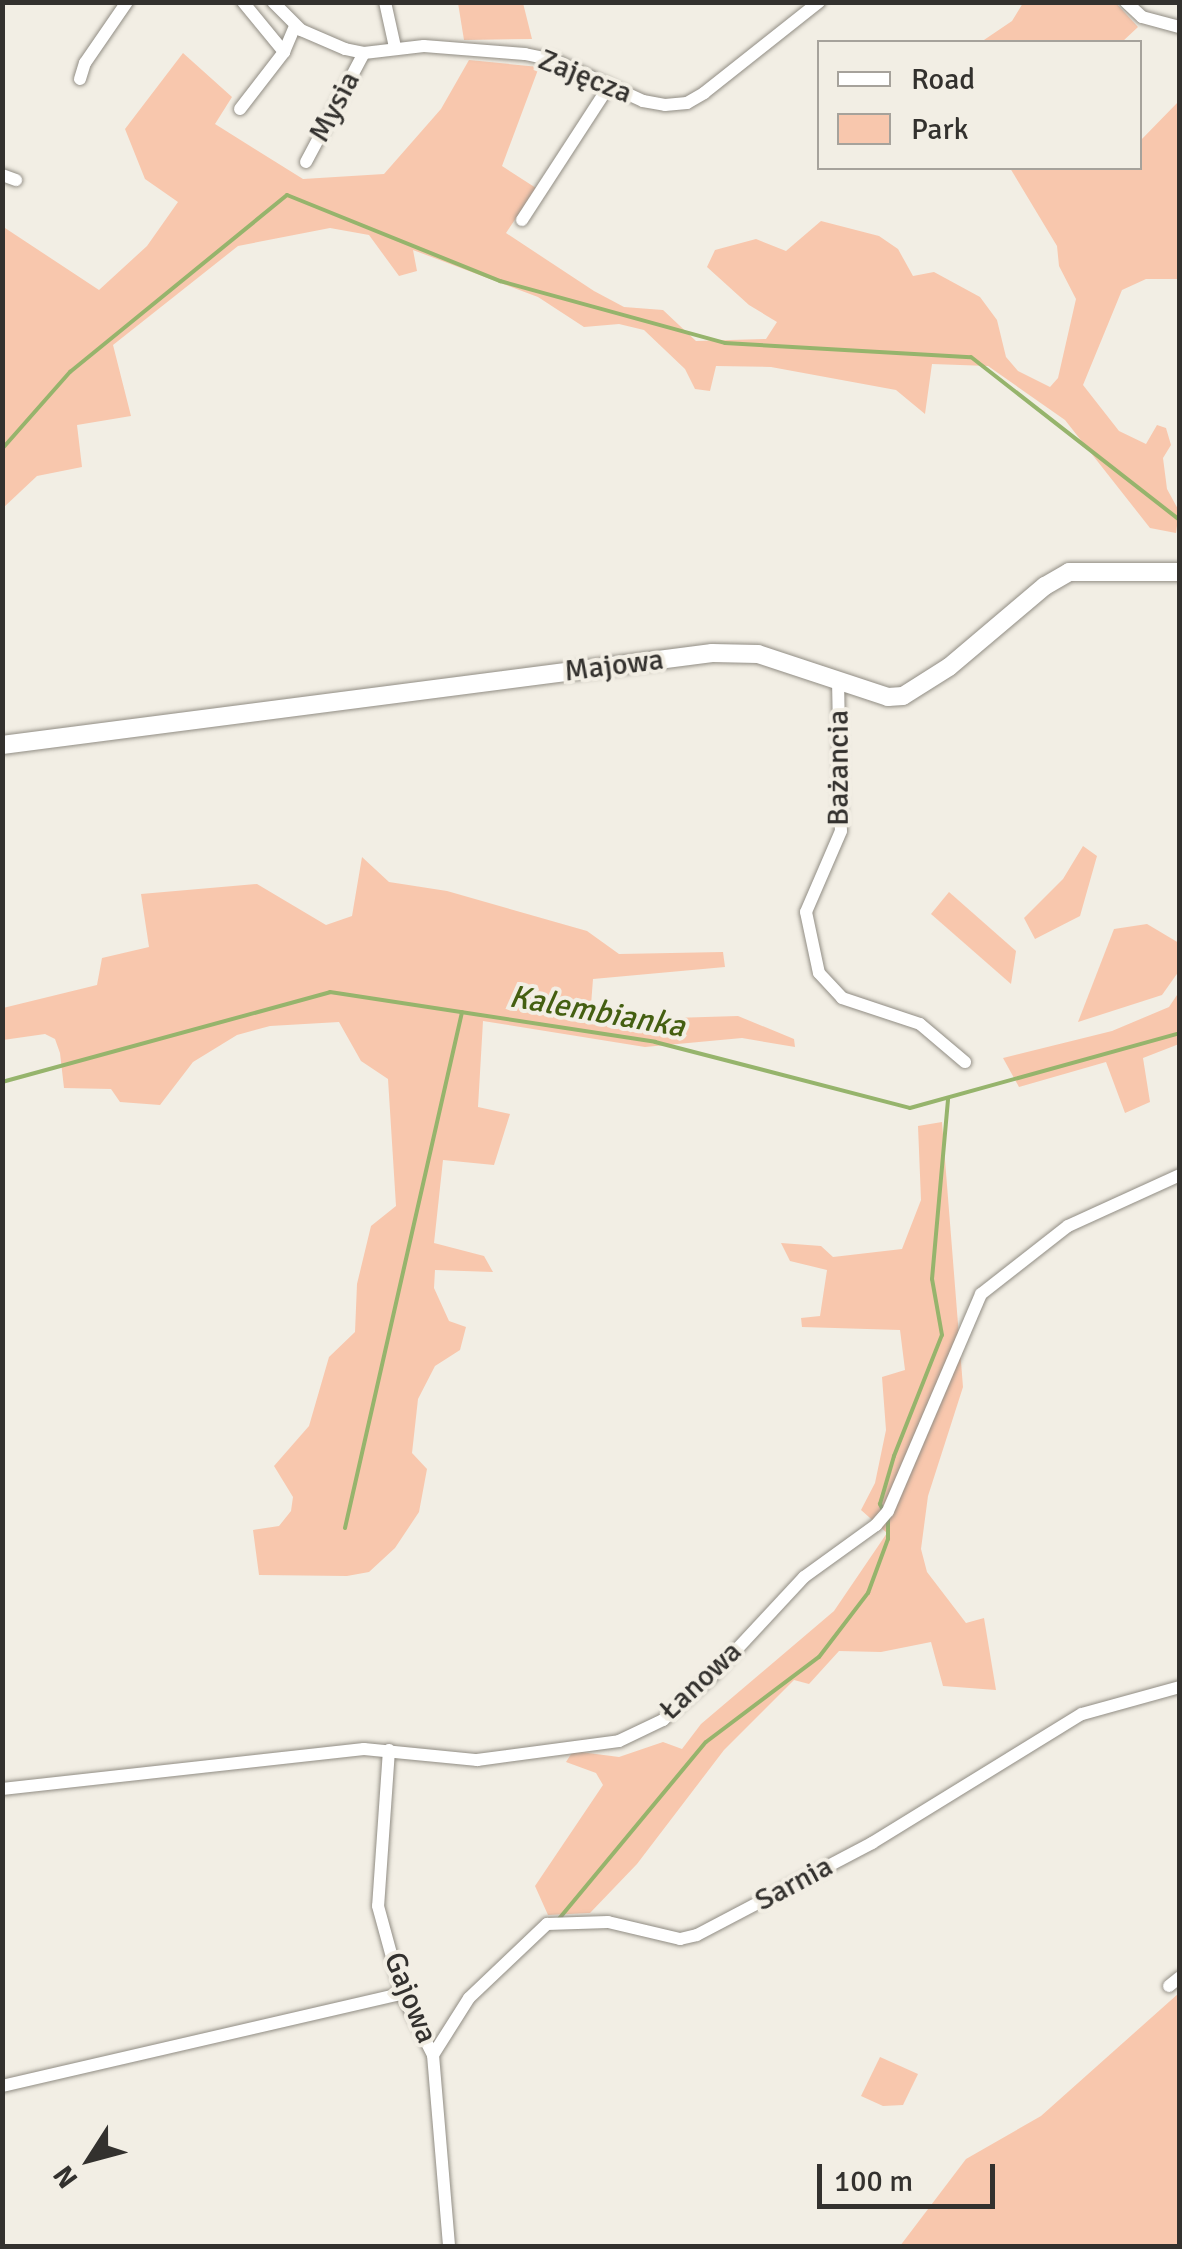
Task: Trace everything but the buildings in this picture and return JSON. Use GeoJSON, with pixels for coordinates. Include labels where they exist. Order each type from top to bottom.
{"type":"FeatureCollection","features":[{"type":"Feature","properties":{"kind":"street"},"geometry":{"type":"LineString","coordinates":[[80,79],[85,63],[127,2]]}},
{"type":"Feature","properties":{"kind":"street"},"geometry":{"type":"LineString","coordinates":[[243,2],[284,52]]}},
{"type":"Feature","properties":{"kind":"street","name":"Zajęcza"},"geometry":{"type":"LineString","coordinates":[[272,2],[295,26],[326,42],[364,52],[395,47],[525,54],[554,60],[656,104],[687,103],[819,2]]}},
{"type":"Feature","properties":{"kind":"street"},"geometry":{"type":"LineString","coordinates":[[386,2],[395,47]]}},
{"type":"Feature","properties":{"kind":"street"},"geometry":{"type":"LineString","coordinates":[[1126,2],[1142,17],[1161,26],[1180,27]]}},
{"type":"Feature","properties":{"kind":"street"},"geometry":{"type":"LineString","coordinates":[[240,109],[284,52],[295,26]]}},
{"type":"Feature","properties":{"kind":"street","name":"Mysia"},"geometry":{"type":"LineString","coordinates":[[306,162],[364,52]]}},
{"type":"Feature","properties":{"kind":"street"},"geometry":{"type":"LineString","coordinates":[[522,220],[609,86]]}},
{"type":"Feature","properties":{"kind":"street","name":"Majowa"},"geometry":{"type":"LineString","coordinates":[[2,745],[712,653],[758,654],[888,696],[903,696],[949,667],[1045,586],[1069,572],[1095,568],[1180,572]]}},
{"type":"Feature","properties":{"kind":"street","name":"Bażancia"},"geometry":{"type":"LineString","coordinates":[[838,680],[840,831],[806,912],[819,973],[842,998],[920,1024],[965,1062]]}},
{"type":"Feature","properties":{"kind":"street","name":"Łanowa"},"geometry":{"type":"LineString","coordinates":[[2,1789],[389,1750],[494,1758],[619,1741],[663,1720],[712,1676],[804,1578],[876,1525],[888,1511],[981,1294],[1068,1226],[1180,1175]]}},
{"type":"Feature","properties":{"kind":"street","name":"Sarnia"},"geometry":{"type":"LineString","coordinates":[[433,2054],[469,1998],[547,1924],[608,1922],[673,1938],[696,1935],[872,1843],[1082,1714],[1103,1704],[1180,1687]]}},
{"type":"Feature","properties":{"kind":"street","name":"Gajowa"},"geometry":{"type":"LineString","coordinates":[[389,1750],[378,1906],[402,1994],[433,2054],[449,2246]]}},
{"type":"Feature","properties":{"kind":"street"},"geometry":{"type":"LineString","coordinates":[[2,2086],[402,1994]]}},
{"type":"Feature","properties":{"kind":"green space"},"geometry":{"type":"Polygon","coordinates":[[[458,3],[523,3],[532,39],[464,40],[458,3]]]}},
{"type":"Feature","properties":{"kind":"green space"},"geometry":{"type":"Polygon","coordinates":[[[1023,3],[1116,3],[1138,27],[1124,40],[984,40],[1012,21],[1023,3]]]}},
{"type":"Feature","properties":{"kind":"green space"},"geometry":{"type":"Polygon","coordinates":[[[183,53],[232,97],[215,124],[303,179],[384,174],[441,109],[469,60],[539,67],[502,166],[536,188],[506,233],[594,291],[624,307],[663,310],[696,341],[766,339],[777,322],[749,305],[707,267],[715,250],[756,239],[786,251],[821,221],[879,236],[898,249],[913,276],[934,272],[980,297],[997,320],[1006,357],[1018,371],[1050,387],[1058,378],[1076,299],[1059,266],[1057,246],[1011,170],[1142,170],[1142,139],[1179,101],[1179,279],[1146,279],[1122,290],[1083,385],[1119,431],[1146,444],[1157,425],[1166,428],[1171,445],[1163,458],[1167,489],[1179,511],[1176,533],[1150,528],[1065,420],[988,366],[932,364],[925,414],[896,390],[771,367],[716,366],[710,391],[695,389],[685,369],[644,330],[619,324],[584,327],[538,297],[413,250],[417,271],[399,276],[369,235],[330,228],[238,246],[113,345],[131,416],[77,425],[82,467],[37,476],[3,508],[5,228],[99,290],[147,246],[178,202],[145,179],[125,129],[183,53]]]}},
{"type":"Feature","properties":{"kind":"green space"},"geometry":{"type":"Polygon","coordinates":[[[1083,846],[1097,856],[1080,916],[1035,939],[1024,918],[1063,879],[1083,846]]]}},
{"type":"Feature","properties":{"kind":"green space"},"geometry":{"type":"Polygon","coordinates":[[[362,857],[389,882],[447,891],[587,931],[619,954],[723,952],[725,967],[593,979],[591,1005],[640,1019],[738,1016],[794,1039],[795,1047],[742,1038],[645,1047],[483,1021],[478,1107],[510,1114],[494,1165],[443,1160],[434,1243],[484,1256],[493,1272],[435,1270],[434,1288],[449,1321],[466,1327],[460,1350],[435,1366],[418,1399],[412,1453],[427,1469],[419,1512],[395,1548],[369,1572],[347,1576],[259,1575],[253,1530],[279,1526],[291,1511],[293,1497],[274,1466],[309,1426],[329,1357],[355,1332],[357,1284],[371,1226],[396,1206],[388,1079],[361,1061],[339,1022],[270,1026],[237,1035],[193,1062],[160,1105],[120,1102],[111,1089],[64,1088],[55,1039],[45,1034],[3,1040],[3,1008],[97,985],[102,958],[149,947],[141,894],[257,884],[326,925],[352,916],[362,857]]]}},
{"type":"Feature","properties":{"kind":"green space"},"geometry":{"type":"Polygon","coordinates":[[[949,892],[1016,951],[1011,984],[931,914],[949,892]]]}},
{"type":"Feature","properties":{"kind":"green space"},"geometry":{"type":"Polygon","coordinates":[[[1147,924],[1179,943],[1179,971],[1162,995],[1078,1022],[1114,929],[1147,924]]]}},
{"type":"Feature","properties":{"kind":"green space"},"geometry":{"type":"Polygon","coordinates":[[[1179,992],[1179,1044],[1143,1058],[1150,1102],[1125,1113],[1106,1062],[1019,1087],[1003,1058],[1112,1031],[1169,1007],[1179,992]]]}},
{"type":"Feature","properties":{"kind":"green space"},"geometry":{"type":"Polygon","coordinates":[[[942,1122],[963,1387],[928,1496],[921,1549],[927,1572],[966,1623],[984,1618],[996,1690],[943,1686],[931,1642],[881,1652],[839,1651],[809,1684],[794,1680],[724,1750],[637,1864],[590,1913],[548,1915],[535,1886],[603,1785],[596,1773],[566,1762],[573,1751],[619,1757],[663,1742],[682,1749],[701,1724],[834,1611],[887,1533],[861,1510],[875,1483],[886,1430],[882,1377],[905,1370],[900,1330],[802,1327],[801,1318],[820,1316],[827,1270],[790,1261],[781,1243],[821,1246],[833,1257],[902,1249],[921,1200],[918,1126],[942,1122]]]}},
{"type":"Feature","properties":{"kind":"green space"},"geometry":{"type":"Polygon","coordinates":[[[1179,1993],[1179,2246],[900,2246],[966,2159],[1041,2116],[1179,1993]]]}},
{"type":"Feature","properties":{"kind":"green space"},"geometry":{"type":"Polygon","coordinates":[[[880,2057],[918,2074],[903,2105],[883,2106],[861,2096],[880,2057]]]}},
{"type":"Feature","properties":{"kind":"waterway"},"geometry":{"type":"LineString","coordinates":[[2,449],[70,372],[287,195],[500,281],[725,343],[971,357],[1180,520]]}},
{"type":"Feature","properties":{"kind":"waterway","name":"Kalembianka"},"geometry":{"type":"LineString","coordinates":[[2,1082],[330,992],[655,1042],[910,1108],[1180,1033]]}},
{"type":"Feature","properties":{"kind":"waterway"},"geometry":{"type":"LineString","coordinates":[[345,1528],[462,1012]]}},
{"type":"Feature","properties":{"kind":"waterway"},"geometry":{"type":"LineString","coordinates":[[883,1510],[880,1504],[894,1456],[942,1335],[932,1279],[948,1099]]}},
{"type":"Feature","properties":{"kind":"waterway"},"geometry":{"type":"LineString","coordinates":[[558,1920],[706,1742],[819,1657],[868,1593],[888,1539],[888,1517]]}}]}
